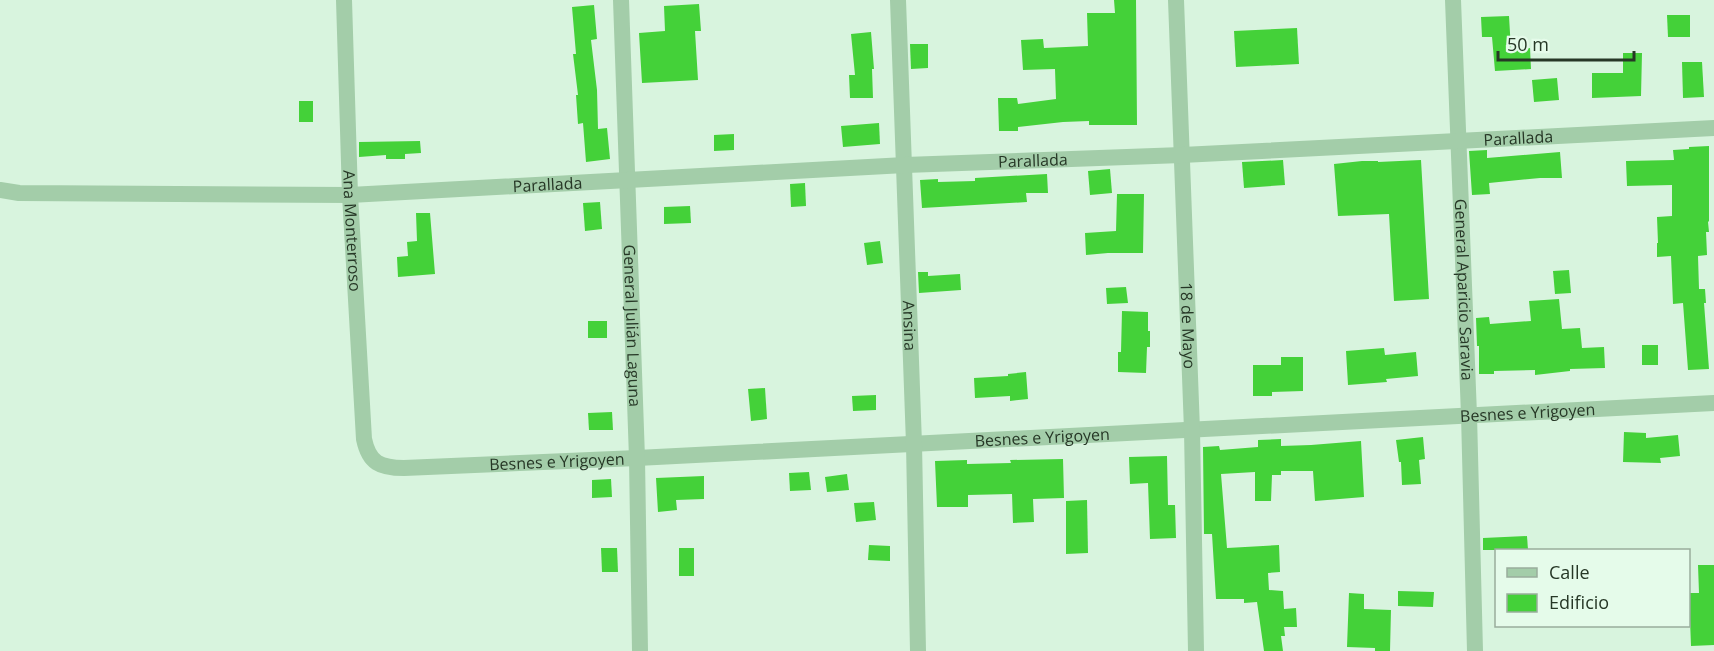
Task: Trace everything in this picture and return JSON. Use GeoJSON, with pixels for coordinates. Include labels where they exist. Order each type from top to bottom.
{"type":"FeatureCollection","features":[{"type":"Feature","properties":{"kind":"street","name":"Ana Monterroso"},"geometry":{"type":"LineString","coordinates":[[344,0],[350,195],[364,439],[372,459]]}},
{"type":"Feature","properties":{"kind":"street","name":"General Julián Laguna"},"geometry":{"type":"LineString","coordinates":[[621,0],[637,458],[640,651]]}},
{"type":"Feature","properties":{"kind":"street","name":"Ansina"},"geometry":{"type":"LineString","coordinates":[[898,0],[914,444],[918,651]]}},
{"type":"Feature","properties":{"kind":"street","name":"18 de Mayo"},"geometry":{"type":"LineString","coordinates":[[1176,0],[1192,430],[1196,651]]}},
{"type":"Feature","properties":{"kind":"street","name":"General Aparicio Saravia"},"geometry":{"type":"LineString","coordinates":[[1453,0],[1469,415],[1475,651]]}},
{"type":"Feature","properties":{"kind":"street","name":"Parallada"},"geometry":{"type":"LineString","coordinates":[[0,190],[19,193],[350,195],[905,165],[1182,155],[1714,128]]}},
{"type":"Feature","properties":{"kind":"street","name":"Besnes e Yrigoyen"},"geometry":{"type":"LineString","coordinates":[[372,459],[384,466],[394,468],[637,458],[1714,403]]}},
{"type":"Feature","properties":{"kind":"building"},"geometry":{"type":"Polygon","coordinates":[[[1114,0],[1136,0],[1137,125],[1089,125],[1089,121],[1063,122],[1018,127],[1018,131],[999,131],[998,98],[1017,98],[1018,104],[1056,99],[1055,69],[1023,70],[1021,40],[1043,39],[1044,48],[1088,46],[1087,13],[1115,13],[1114,0]]]}},
{"type":"Feature","properties":{"kind":"building"},"geometry":{"type":"Polygon","coordinates":[[[699,4],[701,31],[695,31],[698,80],[642,83],[639,33],[665,31],[664,6],[699,4]]]}},
{"type":"Feature","properties":{"kind":"building"},"geometry":{"type":"Polygon","coordinates":[[[594,5],[597,39],[591,40],[597,90],[598,129],[607,128],[610,159],[586,162],[583,123],[578,124],[572,7],[594,5]]]}},
{"type":"Feature","properties":{"kind":"building"},"geometry":{"type":"Polygon","coordinates":[[[1667,15],[1690,15],[1690,37],[1668,37],[1667,15]]]}},
{"type":"Feature","properties":{"kind":"building"},"geometry":{"type":"Polygon","coordinates":[[[1509,16],[1511,50],[1530,48],[1531,69],[1495,71],[1492,37],[1482,37],[1481,17],[1509,16]]]}},
{"type":"Feature","properties":{"kind":"building"},"geometry":{"type":"Polygon","coordinates":[[[1297,28],[1299,64],[1236,67],[1234,31],[1297,28]]]}},
{"type":"Feature","properties":{"kind":"building"},"geometry":{"type":"Polygon","coordinates":[[[871,32],[874,69],[872,69],[873,98],[850,98],[849,75],[855,75],[851,34],[871,32]]]}},
{"type":"Feature","properties":{"kind":"building"},"geometry":{"type":"Polygon","coordinates":[[[910,44],[928,44],[928,68],[911,69],[910,44]]]}},
{"type":"Feature","properties":{"kind":"building"},"geometry":{"type":"Polygon","coordinates":[[[1623,53],[1642,53],[1641,96],[1592,98],[1592,73],[1623,73],[1623,53]]]}},
{"type":"Feature","properties":{"kind":"building"},"geometry":{"type":"Polygon","coordinates":[[[1682,62],[1702,62],[1704,97],[1683,98],[1682,62]]]}},
{"type":"Feature","properties":{"kind":"building"},"geometry":{"type":"Polygon","coordinates":[[[1557,78],[1559,100],[1534,102],[1532,80],[1557,78]]]}},
{"type":"Feature","properties":{"kind":"building"},"geometry":{"type":"Polygon","coordinates":[[[299,101],[313,101],[313,122],[299,122],[299,101]]]}},
{"type":"Feature","properties":{"kind":"building"},"geometry":{"type":"Polygon","coordinates":[[[879,123],[880,144],[843,147],[841,126],[879,123]]]}},
{"type":"Feature","properties":{"kind":"building"},"geometry":{"type":"Polygon","coordinates":[[[734,134],[734,150],[714,151],[714,135],[734,134]]]}},
{"type":"Feature","properties":{"kind":"building"},"geometry":{"type":"Polygon","coordinates":[[[420,141],[421,153],[405,154],[405,159],[386,159],[386,155],[359,157],[359,142],[420,141]]]}},
{"type":"Feature","properties":{"kind":"building"},"geometry":{"type":"Polygon","coordinates":[[[1709,146],[1707,255],[1698,256],[1699,289],[1705,289],[1709,369],[1688,370],[1683,303],[1673,304],[1671,256],[1657,257],[1657,217],[1672,216],[1672,185],[1627,186],[1626,161],[1674,160],[1673,150],[1709,146]]]}},
{"type":"Feature","properties":{"kind":"building"},"geometry":{"type":"Polygon","coordinates":[[[1487,150],[1487,158],[1560,152],[1562,178],[1489,183],[1490,194],[1472,195],[1469,151],[1487,150]]]}},
{"type":"Feature","properties":{"kind":"building"},"geometry":{"type":"Polygon","coordinates":[[[1283,160],[1285,185],[1244,188],[1242,162],[1283,160]]]}},
{"type":"Feature","properties":{"kind":"building"},"geometry":{"type":"Polygon","coordinates":[[[1421,160],[1429,299],[1394,301],[1389,214],[1338,216],[1334,164],[1421,160]]]}},
{"type":"Feature","properties":{"kind":"building"},"geometry":{"type":"Polygon","coordinates":[[[1110,169],[1112,193],[1090,195],[1088,171],[1110,169]]]}},
{"type":"Feature","properties":{"kind":"building"},"geometry":{"type":"Polygon","coordinates":[[[1047,174],[1048,193],[1026,193],[1027,202],[922,208],[920,180],[975,181],[975,178],[1047,174]]]}},
{"type":"Feature","properties":{"kind":"building"},"geometry":{"type":"Polygon","coordinates":[[[805,183],[806,206],[791,207],[790,184],[805,183]]]}},
{"type":"Feature","properties":{"kind":"building"},"geometry":{"type":"Polygon","coordinates":[[[1117,194],[1144,194],[1143,253],[1086,255],[1085,233],[1116,231],[1117,194]]]}},
{"type":"Feature","properties":{"kind":"building"},"geometry":{"type":"Polygon","coordinates":[[[600,202],[602,229],[585,231],[583,203],[600,202]]]}},
{"type":"Feature","properties":{"kind":"building"},"geometry":{"type":"Polygon","coordinates":[[[690,206],[691,223],[664,224],[664,207],[690,206]]]}},
{"type":"Feature","properties":{"kind":"building"},"geometry":{"type":"Polygon","coordinates":[[[416,213],[430,213],[435,274],[398,277],[397,257],[408,256],[407,242],[417,241],[416,213]]]}},
{"type":"Feature","properties":{"kind":"building"},"geometry":{"type":"Polygon","coordinates":[[[880,241],[883,263],[867,265],[864,243],[880,241]]]}},
{"type":"Feature","properties":{"kind":"building"},"geometry":{"type":"Polygon","coordinates":[[[1569,270],[1571,293],[1555,294],[1553,271],[1569,270]]]}},
{"type":"Feature","properties":{"kind":"building"},"geometry":{"type":"Polygon","coordinates":[[[918,272],[928,272],[928,276],[960,274],[961,290],[919,293],[918,272]]]}},
{"type":"Feature","properties":{"kind":"building"},"geometry":{"type":"Polygon","coordinates":[[[1126,287],[1128,303],[1107,304],[1106,288],[1126,287]]]}},
{"type":"Feature","properties":{"kind":"building"},"geometry":{"type":"Polygon","coordinates":[[[1559,299],[1562,329],[1580,328],[1582,348],[1604,347],[1605,368],[1570,369],[1570,371],[1535,375],[1535,370],[1494,371],[1494,374],[1479,374],[1476,318],[1489,317],[1490,324],[1531,321],[1529,301],[1559,299]]]}},
{"type":"Feature","properties":{"kind":"building"},"geometry":{"type":"Polygon","coordinates":[[[1122,311],[1148,312],[1150,347],[1147,347],[1146,373],[1118,372],[1122,311]]]}},
{"type":"Feature","properties":{"kind":"building"},"geometry":{"type":"Polygon","coordinates":[[[588,321],[607,321],[607,338],[588,338],[588,321]]]}},
{"type":"Feature","properties":{"kind":"building"},"geometry":{"type":"Polygon","coordinates":[[[1642,345],[1658,345],[1658,365],[1642,365],[1642,345]]]}},
{"type":"Feature","properties":{"kind":"building"},"geometry":{"type":"Polygon","coordinates":[[[1384,348],[1385,355],[1416,352],[1418,376],[1386,379],[1387,382],[1348,385],[1346,351],[1384,348]]]}},
{"type":"Feature","properties":{"kind":"building"},"geometry":{"type":"Polygon","coordinates":[[[1281,357],[1303,357],[1303,391],[1272,392],[1272,396],[1253,396],[1253,365],[1281,365],[1281,357]]]}},
{"type":"Feature","properties":{"kind":"building"},"geometry":{"type":"Polygon","coordinates":[[[1026,372],[1028,399],[1010,401],[1010,396],[975,398],[974,378],[1008,376],[1008,374],[1026,372]]]}},
{"type":"Feature","properties":{"kind":"building"},"geometry":{"type":"Polygon","coordinates":[[[765,388],[767,419],[751,421],[748,389],[765,388]]]}},
{"type":"Feature","properties":{"kind":"building"},"geometry":{"type":"Polygon","coordinates":[[[876,395],[876,410],[853,411],[852,396],[876,395]]]}},
{"type":"Feature","properties":{"kind":"building"},"geometry":{"type":"Polygon","coordinates":[[[612,412],[613,430],[589,430],[588,413],[612,412]]]}},
{"type":"Feature","properties":{"kind":"building"},"geometry":{"type":"Polygon","coordinates":[[[1624,432],[1646,433],[1646,438],[1678,435],[1680,456],[1660,458],[1661,463],[1623,462],[1624,432]]]}},
{"type":"Feature","properties":{"kind":"building"},"geometry":{"type":"Polygon","coordinates":[[[1423,437],[1425,459],[1419,460],[1421,484],[1402,485],[1401,462],[1399,462],[1396,440],[1423,437]]]}},
{"type":"Feature","properties":{"kind":"building"},"geometry":{"type":"Polygon","coordinates":[[[1281,439],[1281,446],[1361,441],[1364,497],[1315,501],[1313,471],[1281,471],[1281,475],[1272,475],[1271,501],[1255,501],[1255,472],[1221,474],[1227,548],[1279,545],[1280,572],[1268,573],[1269,590],[1283,591],[1284,609],[1296,608],[1297,627],[1284,627],[1285,636],[1281,636],[1283,651],[1264,651],[1257,602],[1244,603],[1244,599],[1216,599],[1212,534],[1204,534],[1203,447],[1219,446],[1220,450],[1258,447],[1258,440],[1281,439]]]}},
{"type":"Feature","properties":{"kind":"building"},"geometry":{"type":"Polygon","coordinates":[[[1167,456],[1168,505],[1175,505],[1176,538],[1150,539],[1148,483],[1130,484],[1129,457],[1167,456]]]}},
{"type":"Feature","properties":{"kind":"building"},"geometry":{"type":"Polygon","coordinates":[[[1063,459],[1064,498],[1033,499],[1034,522],[1013,523],[1012,494],[968,495],[968,507],[937,507],[935,461],[967,460],[967,464],[1063,459]]]}},
{"type":"Feature","properties":{"kind":"building"},"geometry":{"type":"Polygon","coordinates":[[[809,472],[811,490],[790,491],[789,473],[809,472]]]}},
{"type":"Feature","properties":{"kind":"building"},"geometry":{"type":"Polygon","coordinates":[[[847,474],[849,490],[827,492],[825,477],[847,474]]]}},
{"type":"Feature","properties":{"kind":"building"},"geometry":{"type":"Polygon","coordinates":[[[704,476],[704,499],[676,500],[677,510],[658,512],[656,478],[704,476]]]}},
{"type":"Feature","properties":{"kind":"building"},"geometry":{"type":"Polygon","coordinates":[[[611,479],[612,497],[592,498],[592,480],[611,479]]]}},
{"type":"Feature","properties":{"kind":"building"},"geometry":{"type":"Polygon","coordinates":[[[1087,500],[1088,553],[1066,554],[1066,501],[1087,500]]]}},
{"type":"Feature","properties":{"kind":"building"},"geometry":{"type":"Polygon","coordinates":[[[874,502],[876,520],[856,522],[854,503],[874,502]]]}},
{"type":"Feature","properties":{"kind":"building"},"geometry":{"type":"Polygon","coordinates":[[[1527,536],[1528,549],[1483,550],[1483,538],[1527,536]]]}},
{"type":"Feature","properties":{"kind":"building"},"geometry":{"type":"Polygon","coordinates":[[[869,545],[890,546],[890,561],[868,560],[869,545]]]}},
{"type":"Feature","properties":{"kind":"building"},"geometry":{"type":"Polygon","coordinates":[[[601,548],[617,548],[618,572],[602,572],[601,548]]]}},
{"type":"Feature","properties":{"kind":"building"},"geometry":{"type":"Polygon","coordinates":[[[679,548],[694,548],[694,576],[679,576],[679,548]]]}},
{"type":"Feature","properties":{"kind":"building"},"geometry":{"type":"Polygon","coordinates":[[[1698,565],[1714,565],[1714,645],[1691,646],[1690,593],[1699,593],[1698,565]]]}},
{"type":"Feature","properties":{"kind":"building"},"geometry":{"type":"Polygon","coordinates":[[[1398,591],[1434,592],[1433,607],[1398,606],[1398,591]]]}},
{"type":"Feature","properties":{"kind":"building"},"geometry":{"type":"Polygon","coordinates":[[[1349,593],[1364,594],[1364,609],[1391,610],[1390,651],[1347,647],[1349,593]]]}}]}
